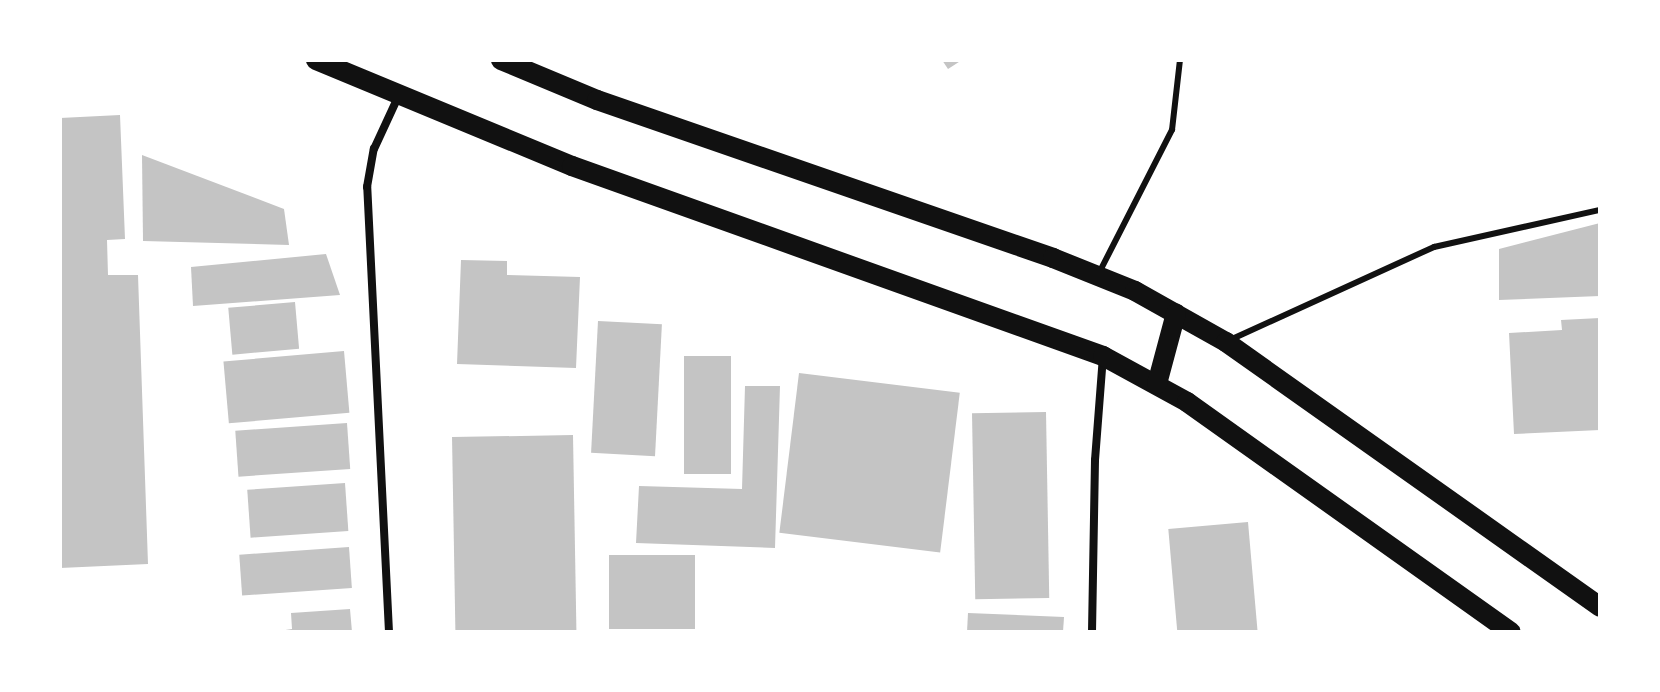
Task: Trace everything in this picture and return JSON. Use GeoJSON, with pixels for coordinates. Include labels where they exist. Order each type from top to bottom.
{"type":"FeatureCollection","features":[{"type":"Feature","properties":{"kind":"main road"},"geometry":{"type":"LineString","coordinates":[[316,60],[572,166],[1103,356],[1157,384],[1511,632]]}},
{"type":"Feature","properties":{"kind":"main road"},"geometry":{"type":"LineString","coordinates":[[501,60],[597,100],[1098,276],[1176,313],[1226,342],[1600,607]]}},
{"type":"Feature","properties":{"kind":"main road"},"geometry":{"type":"LineString","coordinates":[[1157,384],[1176,313]]}},
{"type":"Feature","properties":{"kind":"street"},"geometry":{"type":"LineString","coordinates":[[389,632],[367,187],[374,149],[399,95]]}},
{"type":"Feature","properties":{"kind":"street"},"geometry":{"type":"LineString","coordinates":[[1092,632],[1095,460],[1103,356]]}},
{"type":"Feature","properties":{"kind":"lane"},"geometry":{"type":"LineString","coordinates":[[1098,276],[1172,130],[1180,60]]}},
{"type":"Feature","properties":{"kind":"lane"},"geometry":{"type":"LineString","coordinates":[[1226,342],[1434,247],[1600,210]]}},
{"type":"Feature","properties":{"kind":"building"},"geometry":{"type":"Polygon","coordinates":[[[942,60],[962,60],[948,69],[942,60]]]}},
{"type":"Feature","properties":{"kind":"building"},"geometry":{"type":"Polygon","coordinates":[[[120,115],[125,239],[107,240],[108,275],[138,275],[148,564],[60,568],[60,118],[120,115]]]}},
{"type":"Feature","properties":{"kind":"building"},"geometry":{"type":"Polygon","coordinates":[[[142,155],[284,209],[289,245],[143,241],[142,155]]]}},
{"type":"Feature","properties":{"kind":"building"},"geometry":{"type":"Polygon","coordinates":[[[1600,223],[1600,296],[1499,300],[1499,249],[1600,223]]]}},
{"type":"Feature","properties":{"kind":"building"},"geometry":{"type":"Polygon","coordinates":[[[326,254],[340,295],[193,306],[191,267],[326,254]]]}},
{"type":"Feature","properties":{"kind":"building"},"geometry":{"type":"Polygon","coordinates":[[[461,260],[507,261],[507,275],[580,277],[576,368],[457,364],[461,260]]]}},
{"type":"Feature","properties":{"kind":"building"},"geometry":{"type":"Polygon","coordinates":[[[295,302],[299,349],[232,355],[228,308],[295,302]]]}},
{"type":"Feature","properties":{"kind":"building"},"geometry":{"type":"Polygon","coordinates":[[[1600,318],[1600,430],[1514,434],[1509,333],[1562,330],[1561,320],[1600,318]]]}},
{"type":"Feature","properties":{"kind":"building"},"geometry":{"type":"Polygon","coordinates":[[[598,321],[662,324],[655,456],[591,453],[598,321]]]}},
{"type":"Feature","properties":{"kind":"building"},"geometry":{"type":"Polygon","coordinates":[[[344,351],[349,413],[229,423],[223,362],[344,351]]]}},
{"type":"Feature","properties":{"kind":"building"},"geometry":{"type":"Polygon","coordinates":[[[684,356],[731,356],[731,474],[684,474],[684,356]]]}},
{"type":"Feature","properties":{"kind":"building"},"geometry":{"type":"Polygon","coordinates":[[[799,373],[960,393],[940,553],[779,533],[799,373]]]}},
{"type":"Feature","properties":{"kind":"building"},"geometry":{"type":"Polygon","coordinates":[[[745,386],[780,386],[775,548],[636,543],[639,486],[742,489],[745,386]]]}},
{"type":"Feature","properties":{"kind":"building"},"geometry":{"type":"Polygon","coordinates":[[[1046,412],[1049,598],[975,599],[972,413],[1046,412]]]}},
{"type":"Feature","properties":{"kind":"building"},"geometry":{"type":"Polygon","coordinates":[[[347,423],[350,469],[238,477],[235,431],[347,423]]]}},
{"type":"Feature","properties":{"kind":"building"},"geometry":{"type":"Polygon","coordinates":[[[573,435],[576,632],[455,632],[452,437],[573,435]]]}},
{"type":"Feature","properties":{"kind":"building"},"geometry":{"type":"Polygon","coordinates":[[[345,483],[348,531],[251,538],[247,490],[345,483]]]}},
{"type":"Feature","properties":{"kind":"building"},"geometry":{"type":"Polygon","coordinates":[[[1248,522],[1258,632],[1177,632],[1168,529],[1248,522]]]}},
{"type":"Feature","properties":{"kind":"building"},"geometry":{"type":"Polygon","coordinates":[[[349,547],[352,588],[242,596],[239,555],[349,547]]]}},
{"type":"Feature","properties":{"kind":"building"},"geometry":{"type":"Polygon","coordinates":[[[609,555],[695,555],[695,629],[609,629],[609,555]]]}},
{"type":"Feature","properties":{"kind":"building"},"geometry":{"type":"Polygon","coordinates":[[[350,609],[352,632],[272,632],[292,629],[291,613],[350,609]]]}},
{"type":"Feature","properties":{"kind":"building"},"geometry":{"type":"Polygon","coordinates":[[[968,613],[1064,617],[1063,632],[967,632],[968,613]]]}}]}
